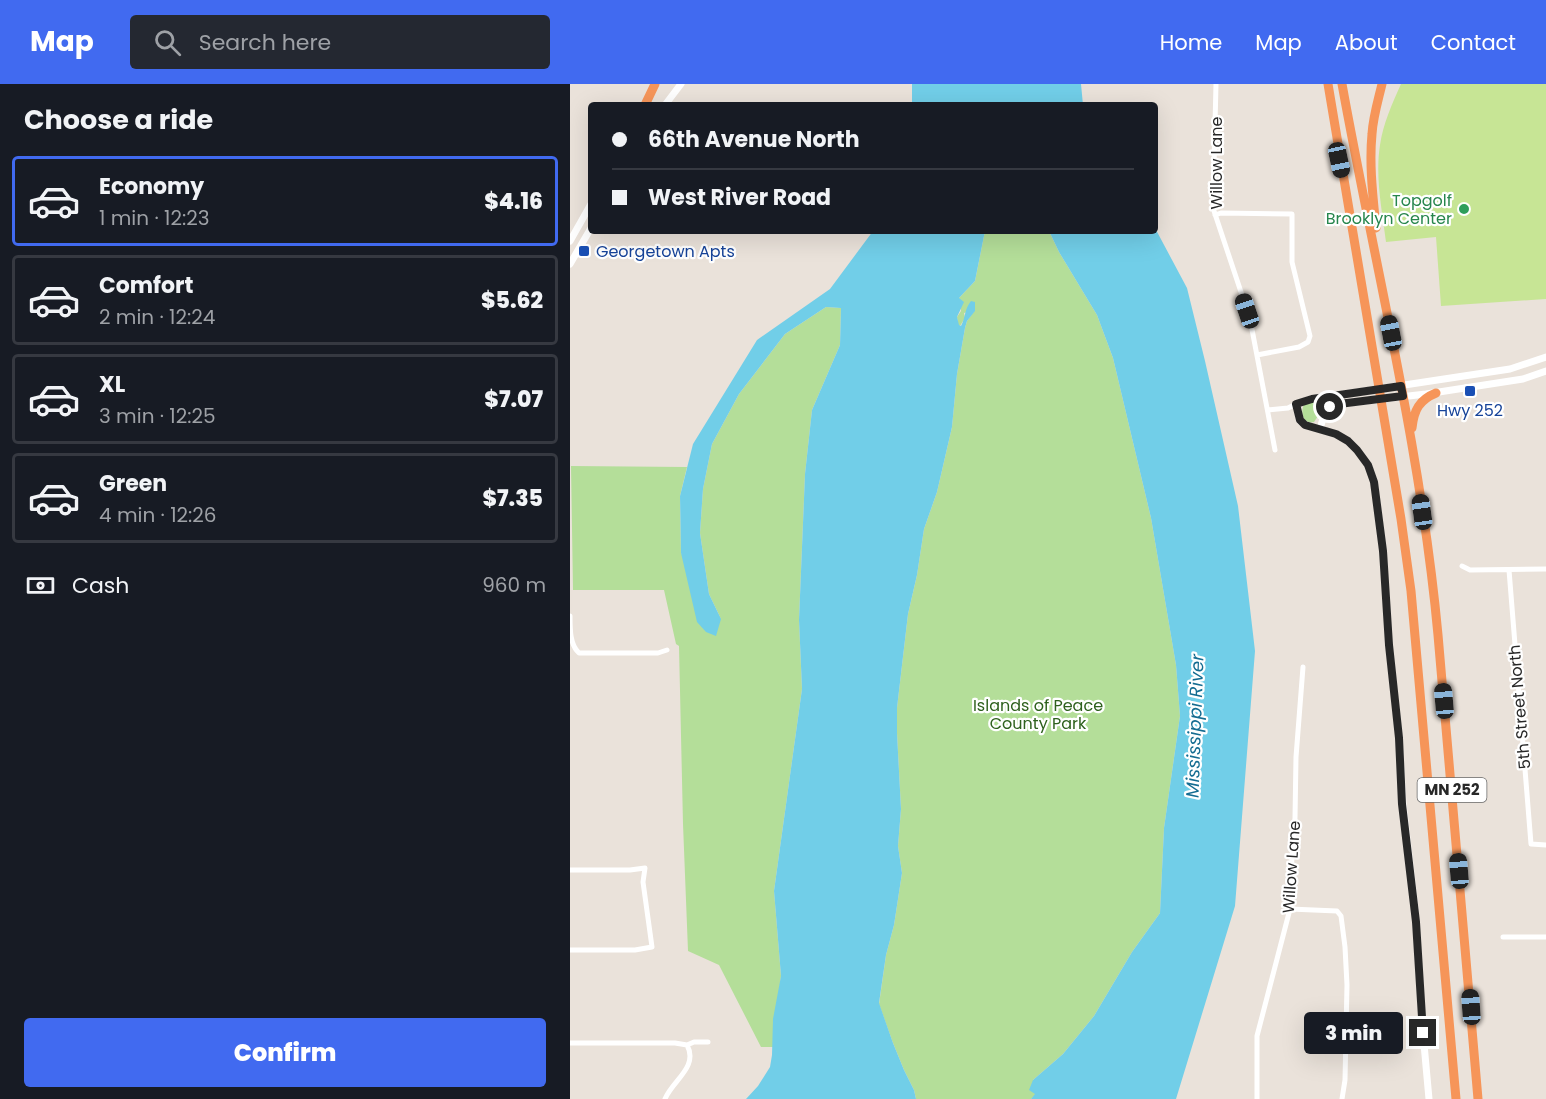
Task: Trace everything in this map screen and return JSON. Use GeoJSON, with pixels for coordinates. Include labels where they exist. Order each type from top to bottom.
{"type":"FeatureCollection","features":[{"type":"Feature","properties":{"kind":"highway"},"geometry":{"type":"LineString","coordinates":[[648,102],[658,84]]}},
{"type":"Feature","properties":{"kind":"highway"},"geometry":{"type":"LineString","coordinates":[[1322,84],[1343,179]]}},
{"type":"Feature","properties":{"kind":"highway"},"geometry":{"type":"LineString","coordinates":[[1328,84],[1343,179]]}},
{"type":"Feature","properties":{"kind":"highway"},"geometry":{"type":"LineString","coordinates":[[1342,84],[1383,290]]}},
{"type":"Feature","properties":{"kind":"highway"},"geometry":{"type":"LineString","coordinates":[[1383,290],[1371,159],[1371,135],[1378,100],[1384,84]]}},
{"type":"Feature","properties":{"kind":"highway","name":"MN 252"},"geometry":{"type":"LineString","coordinates":[[1343,179],[1411,591],[1456,1099]]}},
{"type":"Feature","properties":{"kind":"highway","name":"MN 252"},"geometry":{"type":"LineString","coordinates":[[1383,290],[1411,439],[1433,589],[1478,1099]]}},
{"type":"Feature","properties":{"kind":"highway"},"geometry":{"type":"LineString","coordinates":[[1411,439],[1413,418],[1417,407],[1426,397],[1436,393]]}},
{"type":"Feature","properties":{"kind":"street"},"geometry":{"type":"LineString","coordinates":[[667,102],[681,84]]}},
{"type":"Feature","properties":{"kind":"street","name":"Willow Lane"},"geometry":{"type":"LineString","coordinates":[[1216,84],[1213,204],[1250,319],[1275,450]]}},
{"type":"Feature","properties":{"kind":"street"},"geometry":{"type":"LineString","coordinates":[[570,241],[588,209]]}},
{"type":"Feature","properties":{"kind":"street"},"geometry":{"type":"LineString","coordinates":[[1215,215],[1221,213],[1292,214],[1292,262],[1310,336],[1308,342],[1299,347],[1257,355]]}},
{"type":"Feature","properties":{"kind":"street"},"geometry":{"type":"LineString","coordinates":[[570,264],[588,233]]}},
{"type":"Feature","properties":{"kind":"street"},"geometry":{"type":"LineString","coordinates":[[1320,429],[1325,412],[1330,407],[1339,404],[1401,386],[1510,369],[1546,357]]}},
{"type":"Feature","properties":{"kind":"street"},"geometry":{"type":"LineString","coordinates":[[1268,410],[1288,408],[1312,399],[1436,393],[1523,379],[1546,371]]}},
{"type":"Feature","properties":{"kind":"street"},"geometry":{"type":"LineString","coordinates":[[1296,404],[1302,423],[1336,434],[1352,445],[1363,457],[1371,472],[1376,491],[1430,1099]]}},
{"type":"Feature","properties":{"kind":"street"},"geometry":{"type":"LineString","coordinates":[[1462,566],[1470,570],[1546,569]]}},
{"type":"Feature","properties":{"kind":"street","name":"5th Street North"},"geometry":{"type":"LineString","coordinates":[[1509,570],[1531,844],[1546,845]]}},
{"type":"Feature","properties":{"kind":"street"},"geometry":{"type":"LineString","coordinates":[[570,616],[570,641],[574,650],[582,653],[658,653],[667,650]]}},
{"type":"Feature","properties":{"kind":"street","name":"Willow Lane"},"geometry":{"type":"LineString","coordinates":[[1257,1099],[1257,1036],[1290,909],[1296,757],[1303,667]]}},
{"type":"Feature","properties":{"kind":"street"},"geometry":{"type":"LineString","coordinates":[[570,870],[645,868],[643,882],[652,947],[635,950],[570,950]]}},
{"type":"Feature","properties":{"kind":"street"},"geometry":{"type":"LineString","coordinates":[[1290,909],[1337,911],[1341,916],[1347,985],[1345,1080],[1342,1099]]}},
{"type":"Feature","properties":{"kind":"street"},"geometry":{"type":"LineString","coordinates":[[1503,937],[1546,938]]}},
{"type":"Feature","properties":{"kind":"street"},"geometry":{"type":"LineString","coordinates":[[687,1046],[694,1042],[708,1042]]}},
{"type":"Feature","properties":{"kind":"street"},"geometry":{"type":"LineString","coordinates":[[570,1043],[680,1043],[687,1046],[690,1054],[684,1074],[671,1087],[665,1099]]}},
{"type":"Feature","properties":{"kind":"green space","name":"Topgolf Brooklyn Center"},"geometry":{"type":"Polygon","coordinates":[[[1401,84],[1546,84],[1546,299],[1441,306],[1436,237],[1386,242],[1378,169],[1379,157],[1381,137],[1401,84]]]}},
{"type":"Feature","properties":{"kind":"green space","name":"Islands of Peace County Park"},"geometry":{"type":"Polygon","coordinates":[[[984,234],[1050,234],[1097,315],[1113,358],[1151,518],[1176,665],[1180,716],[1164,828],[1160,913],[1132,952],[1094,1016],[1063,1054],[1033,1080],[1036,1094],[1031,1099],[916,1099],[879,1004],[902,873],[898,846],[901,809],[897,708],[908,614],[924,529],[937,492],[952,427],[957,374],[965,328],[975,310],[964,313],[965,318],[960,326],[958,325],[957,317],[961,311],[959,298],[975,281],[984,234]]]}},
{"type":"Feature","properties":{"kind":"green space"},"geometry":{"type":"Polygon","coordinates":[[[826,307],[841,308],[840,345],[812,410],[805,474],[799,620],[802,689],[774,891],[781,976],[773,1047],[761,1047],[719,965],[688,951],[679,646],[676,644],[664,590],[573,590],[571,466],[687,467],[680,496],[681,553],[721,619],[709,594],[700,533],[703,489],[712,444],[739,394],[785,334],[826,307]]]}},
{"type":"Feature","properties":{"kind":"green space"},"geometry":{"type":"Polygon","coordinates":[[[1330,399],[1331,402],[1314,422],[1305,420],[1304,404],[1330,399]]]}},
{"type":"Feature","properties":{"kind":"water"},"geometry":{"type":"Polygon","coordinates":[[[912,84],[1081,84],[1083,102],[912,102],[912,84]]]}},
{"type":"Feature","properties":{"kind":"water"},"geometry":{"type":"Polygon","coordinates":[[[871,234],[984,234],[975,281],[959,298],[964,302],[957,317],[959,325],[961,326],[971,301],[975,302],[975,311],[967,321],[965,328],[957,374],[952,427],[937,492],[924,529],[908,614],[897,708],[901,809],[898,846],[902,873],[879,1003],[916,1099],[746,1099],[770,1067],[772,1055],[773,1019],[781,976],[774,891],[802,689],[799,620],[805,474],[812,410],[840,345],[841,308],[826,307],[785,334],[739,394],[712,444],[703,489],[700,533],[709,594],[721,619],[716,636],[706,632],[697,622],[681,553],[680,496],[693,444],[757,340],[830,289],[871,234]]]}},
{"type":"Feature","properties":{"kind":"water","name":"Mississippi River"},"geometry":{"type":"Polygon","coordinates":[[[1050,234],[1158,234],[1187,288],[1238,506],[1255,651],[1235,906],[1176,1099],[1031,1099],[1035,1094],[1029,1090],[1033,1080],[1063,1054],[1094,1016],[1132,952],[1160,913],[1164,828],[1180,716],[1176,665],[1151,518],[1113,358],[1097,315],[1050,234]]]}},
{"type":"Feature","properties":{"kind":"place","name":"Topgolf Brooklyn Center"},"geometry":{"type":"Point","coordinates":[1464,209]}},
{"type":"Feature","properties":{"kind":"place","name":"Georgetown Apts"},"geometry":{"type":"Point","coordinates":[584,251]}},
{"type":"Feature","properties":{"kind":"place","name":"Hwy 252"},"geometry":{"type":"Point","coordinates":[1470,391]}},
{"type":"Feature","properties":{"kind":"route"},"geometry":{"type":"LineString","coordinates":[[1330,407],[1362,400],[1403,396],[1401,386],[1312,399],[1296,404],[1300,420],[1305,425],[1330,431],[1348,441],[1363,457],[1374,482],[1386,577],[1389,645],[1399,738],[1402,804],[1416,922],[1423,1033]]}}]}
